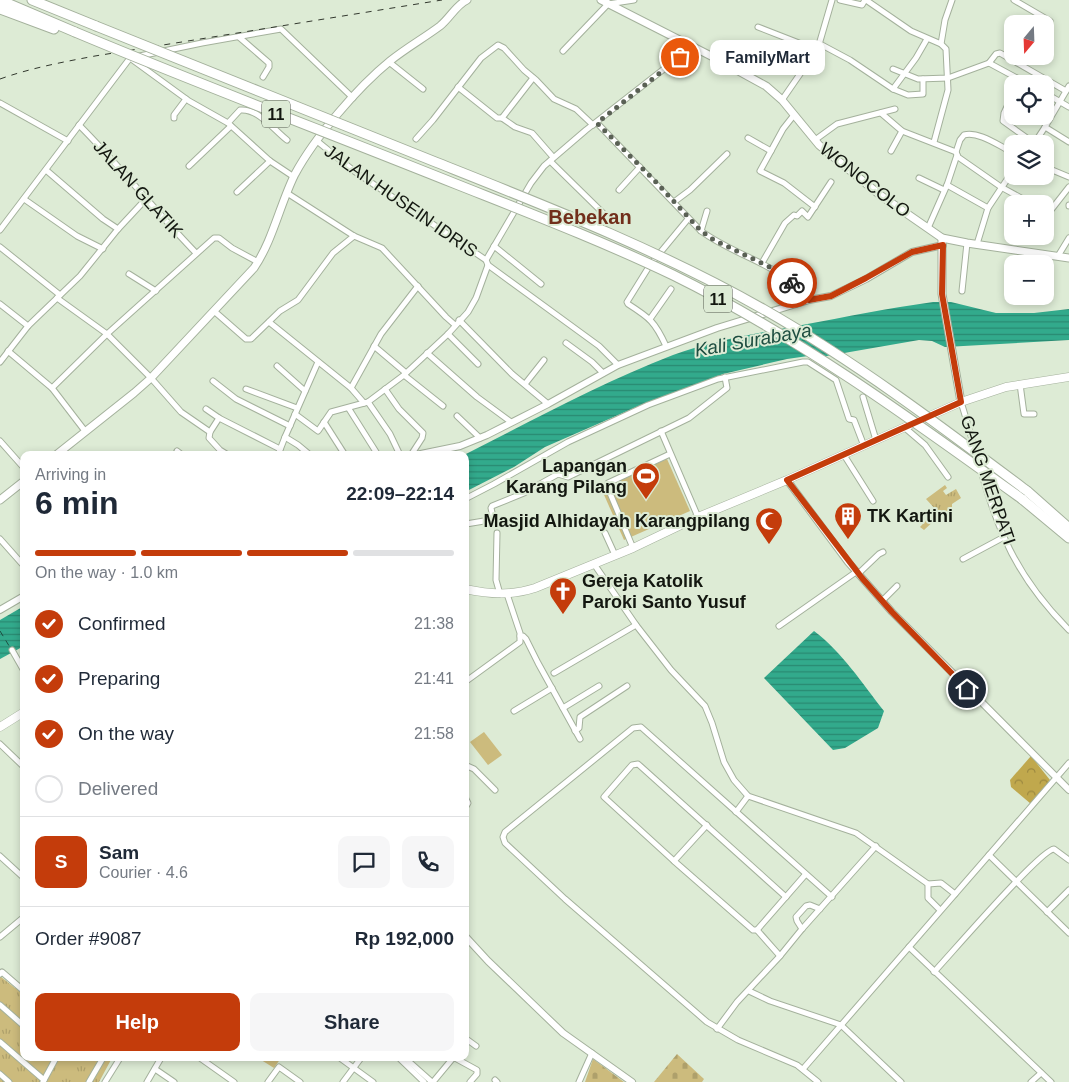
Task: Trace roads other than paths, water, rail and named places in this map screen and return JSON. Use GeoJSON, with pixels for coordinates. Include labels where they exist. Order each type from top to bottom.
{"type":"FeatureCollection","features":[{"type":"Feature","properties":{"kind":"highway","name":"11"},"geometry":{"type":"LineString","coordinates":[[0,0],[71,33],[583,234],[674,275],[756,320],[835,368],[1025,495],[1069,538]]}},
{"type":"Feature","properties":{"kind":"highway","name":"11"},"geometry":{"type":"LineString","coordinates":[[32,0],[587,222],[678,264],[764,310],[846,361],[947,431],[1025,495],[1069,528]]}},
{"type":"Feature","properties":{"kind":"highway"},"geometry":{"type":"LineString","coordinates":[[0,9],[71,33]]}},
{"type":"Feature","properties":{"kind":"main road"},"geometry":{"type":"LineString","coordinates":[[64,451],[85,431],[151,378],[258,262],[294,177],[317,141],[340,111],[389,62],[441,26],[460,5],[468,0]]}},
{"type":"Feature","properties":{"kind":"main road","name":"WONOCOLO"},"geometry":{"type":"LineString","coordinates":[[600,0],[766,86],[782,100],[819,145],[880,195],[928,228],[943,241]]}},
{"type":"Feature","properties":{"kind":"main road"},"geometry":{"type":"LineString","coordinates":[[961,402],[942,294],[943,241],[977,244],[1069,258]]}},
{"type":"Feature","properties":{"kind":"main road"},"geometry":{"type":"LineString","coordinates":[[469,590],[503,594],[520,593],[535,588],[633,548],[698,517],[787,480],[961,402],[1020,384],[1069,377]]}},
{"type":"Feature","properties":{"kind":"main road"},"geometry":{"type":"LineString","coordinates":[[0,500],[20,484]]}},
{"type":"Feature","properties":{"kind":"main road"},"geometry":{"type":"LineString","coordinates":[[0,727],[20,714]]}},
{"type":"Feature","properties":{"kind":"street"},"geometry":{"type":"LineString","coordinates":[[563,51],[608,4],[634,0]]}},
{"type":"Feature","properties":{"kind":"street"},"geometry":{"type":"LineString","coordinates":[[782,100],[820,44],[832,0]]}},
{"type":"Feature","properties":{"kind":"street"},"geometry":{"type":"LineString","coordinates":[[840,0],[862,5],[865,0],[912,31],[941,44],[946,49],[948,92],[934,142]]}},
{"type":"Feature","properties":{"kind":"street"},"geometry":{"type":"LineString","coordinates":[[941,44],[945,20],[952,0]]}},
{"type":"Feature","properties":{"kind":"street"},"geometry":{"type":"LineString","coordinates":[[1014,0],[1040,15]]}},
{"type":"Feature","properties":{"kind":"street"},"geometry":{"type":"LineString","coordinates":[[758,27],[799,43],[816,52]]}},
{"type":"Feature","properties":{"kind":"street"},"geometry":{"type":"LineString","coordinates":[[0,230],[130,58],[281,29],[353,98]]}},
{"type":"Feature","properties":{"kind":"street"},"geometry":{"type":"LineString","coordinates":[[239,37],[269,63],[270,67],[263,77]]}},
{"type":"Feature","properties":{"kind":"street"},"geometry":{"type":"LineString","coordinates":[[893,89],[927,38]]}},
{"type":"Feature","properties":{"kind":"street"},"geometry":{"type":"LineString","coordinates":[[820,44],[850,60],[893,89],[908,95],[923,94],[923,79]]}},
{"type":"Feature","properties":{"kind":"street"},"geometry":{"type":"LineString","coordinates":[[416,139],[481,58],[498,45],[504,48],[554,99],[576,109],[595,124],[640,167],[701,231],[714,240],[776,270],[802,291],[809,300]]}},
{"type":"Feature","properties":{"kind":"street"},"geometry":{"type":"LineString","coordinates":[[295,414],[318,431],[331,412],[366,403],[405,374],[448,334],[468,312],[476,298],[494,246],[531,183],[551,159],[692,47]]}},
{"type":"Feature","properties":{"kind":"street"},"geometry":{"type":"LineString","coordinates":[[893,68],[914,78],[948,78],[989,63],[996,54],[1000,54],[1068,88],[1040,135]]}},
{"type":"Feature","properties":{"kind":"street"},"geometry":{"type":"LineString","coordinates":[[130,58],[186,99],[230,124],[270,161],[294,177]]}},
{"type":"Feature","properties":{"kind":"street"},"geometry":{"type":"LineString","coordinates":[[389,62],[423,89]]}},
{"type":"Feature","properties":{"kind":"street"},"geometry":{"type":"LineString","coordinates":[[989,63],[1009,75]]}},
{"type":"Feature","properties":{"kind":"street"},"geometry":{"type":"LineString","coordinates":[[502,118],[533,78]]}},
{"type":"Feature","properties":{"kind":"street"},"geometry":{"type":"LineString","coordinates":[[458,87],[495,117],[502,118],[515,127],[532,133],[551,159],[604,214]]}},
{"type":"Feature","properties":{"kind":"street"},"geometry":{"type":"LineString","coordinates":[[1054,98],[1069,107]]}},
{"type":"Feature","properties":{"kind":"street"},"geometry":{"type":"LineString","coordinates":[[174,118],[174,114],[186,99]]}},
{"type":"Feature","properties":{"kind":"street"},"geometry":{"type":"LineString","coordinates":[[0,103],[68,140]]}},
{"type":"Feature","properties":{"kind":"street"},"geometry":{"type":"LineString","coordinates":[[815,140],[837,124],[895,109]]}},
{"type":"Feature","properties":{"kind":"street"},"geometry":{"type":"LineString","coordinates":[[189,166],[230,124],[240,110],[254,113],[287,140]]}},
{"type":"Feature","properties":{"kind":"street"},"geometry":{"type":"LineString","coordinates":[[880,114],[902,131],[934,142],[957,153],[958,157],[1016,195]]}},
{"type":"Feature","properties":{"kind":"street"},"geometry":{"type":"LineString","coordinates":[[794,115],[760,171],[784,183],[815,207]]}},
{"type":"Feature","properties":{"kind":"street","name":"JALAN GLATIK"},"geometry":{"type":"LineString","coordinates":[[79,125],[109,155],[196,254]]}},
{"type":"Feature","properties":{"kind":"street"},"geometry":{"type":"LineString","coordinates":[[1008,125],[1022,135]]}},
{"type":"Feature","properties":{"kind":"street"},"geometry":{"type":"LineString","coordinates":[[1045,127],[1069,142]]}},
{"type":"Feature","properties":{"kind":"street"},"geometry":{"type":"LineString","coordinates":[[891,151],[902,131]]}},
{"type":"Feature","properties":{"kind":"street"},"geometry":{"type":"LineString","coordinates":[[928,228],[945,187],[960,140],[964,135],[972,134],[982,137],[1004,148]]}},
{"type":"Feature","properties":{"kind":"street"},"geometry":{"type":"LineString","coordinates":[[748,138],[771,151]]}},
{"type":"Feature","properties":{"kind":"street","name":"JALAN HUSEIN IDRIS"},"geometry":{"type":"LineString","coordinates":[[317,141],[354,171],[487,263],[599,346],[618,365]]}},
{"type":"Feature","properties":{"kind":"street"},"geometry":{"type":"LineString","coordinates":[[674,202],[727,154]]}},
{"type":"Feature","properties":{"kind":"street"},"geometry":{"type":"LineString","coordinates":[[237,192],[270,161]]}},
{"type":"Feature","properties":{"kind":"street"},"geometry":{"type":"LineString","coordinates":[[619,190],[640,167]]}},
{"type":"Feature","properties":{"kind":"street"},"geometry":{"type":"LineString","coordinates":[[46,170],[103,219],[118,228]]}},
{"type":"Feature","properties":{"kind":"street"},"geometry":{"type":"LineString","coordinates":[[1054,171],[1069,177]]}},
{"type":"Feature","properties":{"kind":"street"},"geometry":{"type":"LineString","coordinates":[[919,178],[969,196],[988,208]]}},
{"type":"Feature","properties":{"kind":"street"},"geometry":{"type":"LineString","coordinates":[[762,263],[785,223],[802,211],[808,217],[831,182]]}},
{"type":"Feature","properties":{"kind":"street"},"geometry":{"type":"LineString","coordinates":[[977,244],[988,208],[1004,183]]}},
{"type":"Feature","properties":{"kind":"street"},"geometry":{"type":"LineString","coordinates":[[1054,206],[1069,187]]}},
{"type":"Feature","properties":{"kind":"street"},"geometry":{"type":"LineString","coordinates":[[287,193],[354,236],[382,248],[455,325]]}},
{"type":"Feature","properties":{"kind":"street"},"geometry":{"type":"LineString","coordinates":[[24,199],[77,236],[103,250]]}},
{"type":"Feature","properties":{"kind":"street"},"geometry":{"type":"LineString","coordinates":[[0,362],[28,326],[80,276],[103,250],[118,228],[146,199]]}},
{"type":"Feature","properties":{"kind":"street"},"geometry":{"type":"LineString","coordinates":[[701,231],[707,211]]}},
{"type":"Feature","properties":{"kind":"street"},"geometry":{"type":"LineString","coordinates":[[666,346],[650,319],[628,304],[627,301],[650,265],[688,219]]}},
{"type":"Feature","properties":{"kind":"street"},"geometry":{"type":"LineString","coordinates":[[214,310],[246,340],[251,338],[280,311],[298,300],[333,254],[354,236]]}},
{"type":"Feature","properties":{"kind":"street"},"geometry":{"type":"LineString","coordinates":[[52,388],[107,334],[216,238],[258,262]]}},
{"type":"Feature","properties":{"kind":"street"},"geometry":{"type":"LineString","coordinates":[[1058,256],[1069,238]]}},
{"type":"Feature","properties":{"kind":"street"},"geometry":{"type":"LineString","coordinates":[[436,451],[460,446],[480,438],[548,404],[618,365],[717,328],[809,300],[831,296],[912,252],[943,241]]}},
{"type":"Feature","properties":{"kind":"street"},"geometry":{"type":"LineString","coordinates":[[962,291],[967,243]]}},
{"type":"Feature","properties":{"kind":"street"},"geometry":{"type":"LineString","coordinates":[[494,246],[541,284]]}},
{"type":"Feature","properties":{"kind":"street"},"geometry":{"type":"LineString","coordinates":[[0,247],[59,297],[107,334],[151,378],[181,412],[210,432]]}},
{"type":"Feature","properties":{"kind":"street"},"geometry":{"type":"LineString","coordinates":[[129,274],[156,291]]}},
{"type":"Feature","properties":{"kind":"street"},"geometry":{"type":"LineString","coordinates":[[351,388],[381,334],[418,286]]}},
{"type":"Feature","properties":{"kind":"street"},"geometry":{"type":"LineString","coordinates":[[650,319],[671,289]]}},
{"type":"Feature","properties":{"kind":"street"},"geometry":{"type":"LineString","coordinates":[[0,304],[28,326]]}},
{"type":"Feature","properties":{"kind":"street"},"geometry":{"type":"LineString","coordinates":[[459,320],[512,374],[548,404]]}},
{"type":"Feature","properties":{"kind":"street"},"geometry":{"type":"LineString","coordinates":[[269,322],[351,388],[366,403],[390,434],[398,451]]}},
{"type":"Feature","properties":{"kind":"street"},"geometry":{"type":"LineString","coordinates":[[448,334],[478,364]]}},
{"type":"Feature","properties":{"kind":"street"},"geometry":{"type":"LineString","coordinates":[[566,343],[592,362],[603,373]]}},
{"type":"Feature","properties":{"kind":"street"},"geometry":{"type":"LineString","coordinates":[[374,346],[443,406]]}},
{"type":"Feature","properties":{"kind":"street"},"geometry":{"type":"LineString","coordinates":[[8,351],[52,388],[85,431]]}},
{"type":"Feature","properties":{"kind":"street"},"geometry":{"type":"LineString","coordinates":[[427,353],[477,397],[511,422]]}},
{"type":"Feature","properties":{"kind":"street"},"geometry":{"type":"LineString","coordinates":[[525,384],[544,360]]}},
{"type":"Feature","properties":{"kind":"street"},"geometry":{"type":"LineString","coordinates":[[206,409],[218,418],[280,449],[318,362]]}},
{"type":"Feature","properties":{"kind":"street"},"geometry":{"type":"LineString","coordinates":[[469,497],[568,442],[648,405],[725,377],[808,362],[836,380],[849,419],[854,420],[864,446]]}},
{"type":"Feature","properties":{"kind":"street"},"geometry":{"type":"LineString","coordinates":[[276,366],[306,391]]}},
{"type":"Feature","properties":{"kind":"street"},"geometry":{"type":"LineString","coordinates":[[469,523],[492,519],[492,506],[524,493],[558,474],[568,477],[689,418],[727,388],[725,377]]}},
{"type":"Feature","properties":{"kind":"street"},"geometry":{"type":"LineString","coordinates":[[213,381],[236,399],[290,426]]}},
{"type":"Feature","properties":{"kind":"street"},"geometry":{"type":"LineString","coordinates":[[1020,384],[1024,414],[1034,414]]}},
{"type":"Feature","properties":{"kind":"street"},"geometry":{"type":"LineString","coordinates":[[246,389],[297,408]]}},
{"type":"Feature","properties":{"kind":"street"},"geometry":{"type":"LineString","coordinates":[[385,390],[399,409],[422,433],[422,438],[414,451]]}},
{"type":"Feature","properties":{"kind":"street"},"geometry":{"type":"LineString","coordinates":[[862,396],[876,440]]}},
{"type":"Feature","properties":{"kind":"street","name":"GANG MERPATI"},"geometry":{"type":"LineString","coordinates":[[961,402],[988,492],[1004,537],[1040,600],[1069,630]]}},
{"type":"Feature","properties":{"kind":"street"},"geometry":{"type":"LineString","coordinates":[[348,409],[375,451]]}},
{"type":"Feature","properties":{"kind":"street"},"geometry":{"type":"LineString","coordinates":[[457,416],[480,438]]}},
{"type":"Feature","properties":{"kind":"street"},"geometry":{"type":"LineString","coordinates":[[218,418],[210,432],[209,438],[223,451]]}},
{"type":"Feature","properties":{"kind":"street"},"geometry":{"type":"LineString","coordinates":[[324,422],[342,451]]}},
{"type":"Feature","properties":{"kind":"street"},"geometry":{"type":"LineString","coordinates":[[903,427],[925,445],[948,477]]}},
{"type":"Feature","properties":{"kind":"street"},"geometry":{"type":"LineString","coordinates":[[661,431],[698,517]]}},
{"type":"Feature","properties":{"kind":"street"},"geometry":{"type":"LineString","coordinates":[[285,437],[298,444],[306,451]]}},
{"type":"Feature","properties":{"kind":"street"},"geometry":{"type":"LineString","coordinates":[[0,441],[20,464]]}},
{"type":"Feature","properties":{"kind":"street"},"geometry":{"type":"LineString","coordinates":[[633,548],[607,486],[608,483],[670,454]]}},
{"type":"Feature","properties":{"kind":"street"},"geometry":{"type":"LineString","coordinates":[[844,455],[873,501]]}},
{"type":"Feature","properties":{"kind":"street"},"geometry":{"type":"LineString","coordinates":[[787,480],[857,573],[882,601],[1069,790]]}},
{"type":"Feature","properties":{"kind":"street"},"geometry":{"type":"LineString","coordinates":[[469,679],[520,642],[520,635],[496,580],[497,533]]}},
{"type":"Feature","properties":{"kind":"street"},"geometry":{"type":"LineString","coordinates":[[605,533],[615,555]]}},
{"type":"Feature","properties":{"kind":"street"},"geometry":{"type":"LineString","coordinates":[[963,559],[1004,537]]}},
{"type":"Feature","properties":{"kind":"street"},"geometry":{"type":"LineString","coordinates":[[0,539],[20,562]]}},
{"type":"Feature","properties":{"kind":"street"},"geometry":{"type":"LineString","coordinates":[[779,626],[857,573],[883,552]]}},
{"type":"Feature","properties":{"kind":"street"},"geometry":{"type":"LineString","coordinates":[[594,564],[636,625],[671,670],[705,706],[724,762],[734,780],[748,796],[848,829],[876,846],[928,884],[941,883],[955,894]]}},
{"type":"Feature","properties":{"kind":"street"},"geometry":{"type":"LineString","coordinates":[[882,601],[897,586]]}},
{"type":"Feature","properties":{"kind":"street"},"geometry":{"type":"LineString","coordinates":[[0,610],[20,598]]}},
{"type":"Feature","properties":{"kind":"street"},"geometry":{"type":"LineString","coordinates":[[554,672],[636,625]]}},
{"type":"Feature","properties":{"kind":"street"},"geometry":{"type":"LineString","coordinates":[[520,635],[526,638],[580,739]]}},
{"type":"Feature","properties":{"kind":"street"},"geometry":{"type":"LineString","coordinates":[[12,650],[20,664]]}},
{"type":"Feature","properties":{"kind":"street"},"geometry":{"type":"LineString","coordinates":[[563,708],[599,686]]}},
{"type":"Feature","properties":{"kind":"street"},"geometry":{"type":"LineString","coordinates":[[575,731],[579,728],[580,717],[627,686]]}},
{"type":"Feature","properties":{"kind":"street"},"geometry":{"type":"LineString","coordinates":[[514,711],[552,688]]}},
{"type":"Feature","properties":{"kind":"street"},"geometry":{"type":"LineString","coordinates":[[818,1082],[804,1069],[717,1029],[686,1005],[565,899],[506,843],[503,837],[505,832],[517,822],[637,727],[641,727],[832,897]]}},
{"type":"Feature","properties":{"kind":"street"},"geometry":{"type":"LineString","coordinates":[[0,744],[20,763]]}},
{"type":"Feature","properties":{"kind":"street"},"geometry":{"type":"LineString","coordinates":[[804,1069],[1069,763]]}},
{"type":"Feature","properties":{"kind":"street"},"geometry":{"type":"LineString","coordinates":[[780,956],[757,930],[753,930],[604,796],[632,765],[638,764],[786,897]]}},
{"type":"Feature","properties":{"kind":"street"},"geometry":{"type":"LineString","coordinates":[[469,767],[474,769],[495,790]]}},
{"type":"Feature","properties":{"kind":"street"},"geometry":{"type":"LineString","coordinates":[[736,812],[748,796]]}},
{"type":"Feature","properties":{"kind":"street"},"geometry":{"type":"LineString","coordinates":[[674,860],[707,825]]}},
{"type":"Feature","properties":{"kind":"street"},"geometry":{"type":"LineString","coordinates":[[717,1029],[727,1014],[876,846]]}},
{"type":"Feature","properties":{"kind":"street"},"geometry":{"type":"LineString","coordinates":[[934,972],[1016,882],[1050,850],[1054,849],[1069,860]]}},
{"type":"Feature","properties":{"kind":"street"},"geometry":{"type":"LineString","coordinates":[[989,855],[1069,933]]}},
{"type":"Feature","properties":{"kind":"street"},"geometry":{"type":"LineString","coordinates":[[0,856],[20,874]]}},
{"type":"Feature","properties":{"kind":"street"},"geometry":{"type":"LineString","coordinates":[[757,930],[806,875]]}},
{"type":"Feature","properties":{"kind":"street"},"geometry":{"type":"LineString","coordinates":[[928,884],[928,898],[940,910]]}},
{"type":"Feature","properties":{"kind":"street"},"geometry":{"type":"LineString","coordinates":[[1047,912],[1069,890]]}},
{"type":"Feature","properties":{"kind":"street"},"geometry":{"type":"LineString","coordinates":[[802,929],[796,921],[796,917],[806,906],[810,905],[820,909]]}},
{"type":"Feature","properties":{"kind":"street"},"geometry":{"type":"LineString","coordinates":[[0,937],[20,920]]}},
{"type":"Feature","properties":{"kind":"street"},"geometry":{"type":"LineString","coordinates":[[469,940],[563,1033],[632,1082]]}},
{"type":"Feature","properties":{"kind":"street"},"geometry":{"type":"LineString","coordinates":[[909,947],[1051,1082]]}},
{"type":"Feature","properties":{"kind":"street"},"geometry":{"type":"LineString","coordinates":[[0,974],[2,972],[20,988]]}},
{"type":"Feature","properties":{"kind":"street"},"geometry":{"type":"LineString","coordinates":[[748,990],[770,1001],[841,1025],[901,1082]]}},
{"type":"Feature","properties":{"kind":"street"},"geometry":{"type":"LineString","coordinates":[[0,1005],[20,1022]]}},
{"type":"Feature","properties":{"kind":"street"},"geometry":{"type":"LineString","coordinates":[[469,1041],[476,1046]]}},
{"type":"Feature","properties":{"kind":"street"},"geometry":{"type":"LineString","coordinates":[[0,1042],[20,1060]]}},
{"type":"Feature","properties":{"kind":"street"},"geometry":{"type":"LineString","coordinates":[[579,1082],[592,1053]]}},
{"type":"Feature","properties":{"kind":"street"},"geometry":{"type":"LineString","coordinates":[[21,1061],[43,1081],[54,1061]]}},
{"type":"Feature","properties":{"kind":"street"},"geometry":{"type":"LineString","coordinates":[[89,1082],[101,1061]]}},
{"type":"Feature","properties":{"kind":"street"},"geometry":{"type":"LineString","coordinates":[[105,1082],[118,1061]]}},
{"type":"Feature","properties":{"kind":"street"},"geometry":{"type":"LineString","coordinates":[[147,1082],[159,1061]]}},
{"type":"Feature","properties":{"kind":"street"},"geometry":{"type":"LineString","coordinates":[[210,1061],[234,1082]]}},
{"type":"Feature","properties":{"kind":"street"},"geometry":{"type":"LineString","coordinates":[[344,1061],[373,1082]]}},
{"type":"Feature","properties":{"kind":"street"},"geometry":{"type":"LineString","coordinates":[[343,1082],[359,1061]]}},
{"type":"Feature","properties":{"kind":"street"},"geometry":{"type":"LineString","coordinates":[[402,1061],[424,1082]]}},
{"type":"Feature","properties":{"kind":"street"},"geometry":{"type":"LineString","coordinates":[[408,1061],[432,1082],[451,1061]]}},
{"type":"Feature","properties":{"kind":"street"},"geometry":{"type":"LineString","coordinates":[[460,1061],[477,1070],[478,1074],[470,1082]]}},
{"type":"Feature","properties":{"kind":"street"},"geometry":{"type":"LineString","coordinates":[[268,1082],[279,1066],[300,1082]]}},
{"type":"Feature","properties":{"kind":"street"},"geometry":{"type":"LineString","coordinates":[[155,1069],[174,1082]]}},
{"type":"Feature","properties":{"kind":"street"},"geometry":{"type":"LineString","coordinates":[[1031,1082],[1041,1073]]}},
{"type":"Feature","properties":{"kind":"street"},"geometry":{"type":"LineString","coordinates":[[0,1074],[9,1082]]}},
{"type":"Feature","properties":{"kind":"water","name":"Kali Surabaya"},"geometry":{"type":"Polygon","coordinates":[[[933,302],[951,302],[996,313],[1034,313],[1069,309],[1069,340],[945,347],[932,341],[919,340],[821,357],[808,356],[787,359],[723,374],[698,385],[648,402],[545,447],[514,467],[469,490],[469,452],[541,415],[646,366],[704,345],[737,337],[933,302]]]}},
{"type":"Feature","properties":{"kind":"water"},"geometry":{"type":"Polygon","coordinates":[[[20,608],[20,648],[0,659],[0,620],[20,608]]]}},
{"type":"Feature","properties":{"kind":"water"},"geometry":{"type":"Polygon","coordinates":[[[814,631],[843,658],[884,711],[878,728],[845,748],[833,750],[764,678],[814,631]]]}},
{"type":"Feature","properties":{"kind":"railway"},"geometry":{"type":"LineString","coordinates":[[0,79],[35,68],[95,56],[442,0]]}},
{"type":"Feature","properties":{"kind":"place","name":"FamilyMart"},"geometry":{"type":"Point","coordinates":[680,57]}},
{"type":"Feature","properties":{"kind":"place","name":"Lapangan Karang Pilang"},"geometry":{"type":"Point","coordinates":[646,500]}},
{"type":"Feature","properties":{"kind":"place","name":"TK Kartini"},"geometry":{"type":"Point","coordinates":[848,540]}},
{"type":"Feature","properties":{"kind":"place","name":"Masjid Alhidayah Karangpilang"},"geometry":{"type":"Point","coordinates":[769,545]}},
{"type":"Feature","properties":{"kind":"place","name":"Gereja Katolik Paroki Santo Yusuf"},"geometry":{"type":"Point","coordinates":[563,615]}},
{"type":"Feature","properties":{"kind":"district","name":"Bebekan"},"geometry":{"type":"Point","coordinates":[590,217]}}]}
